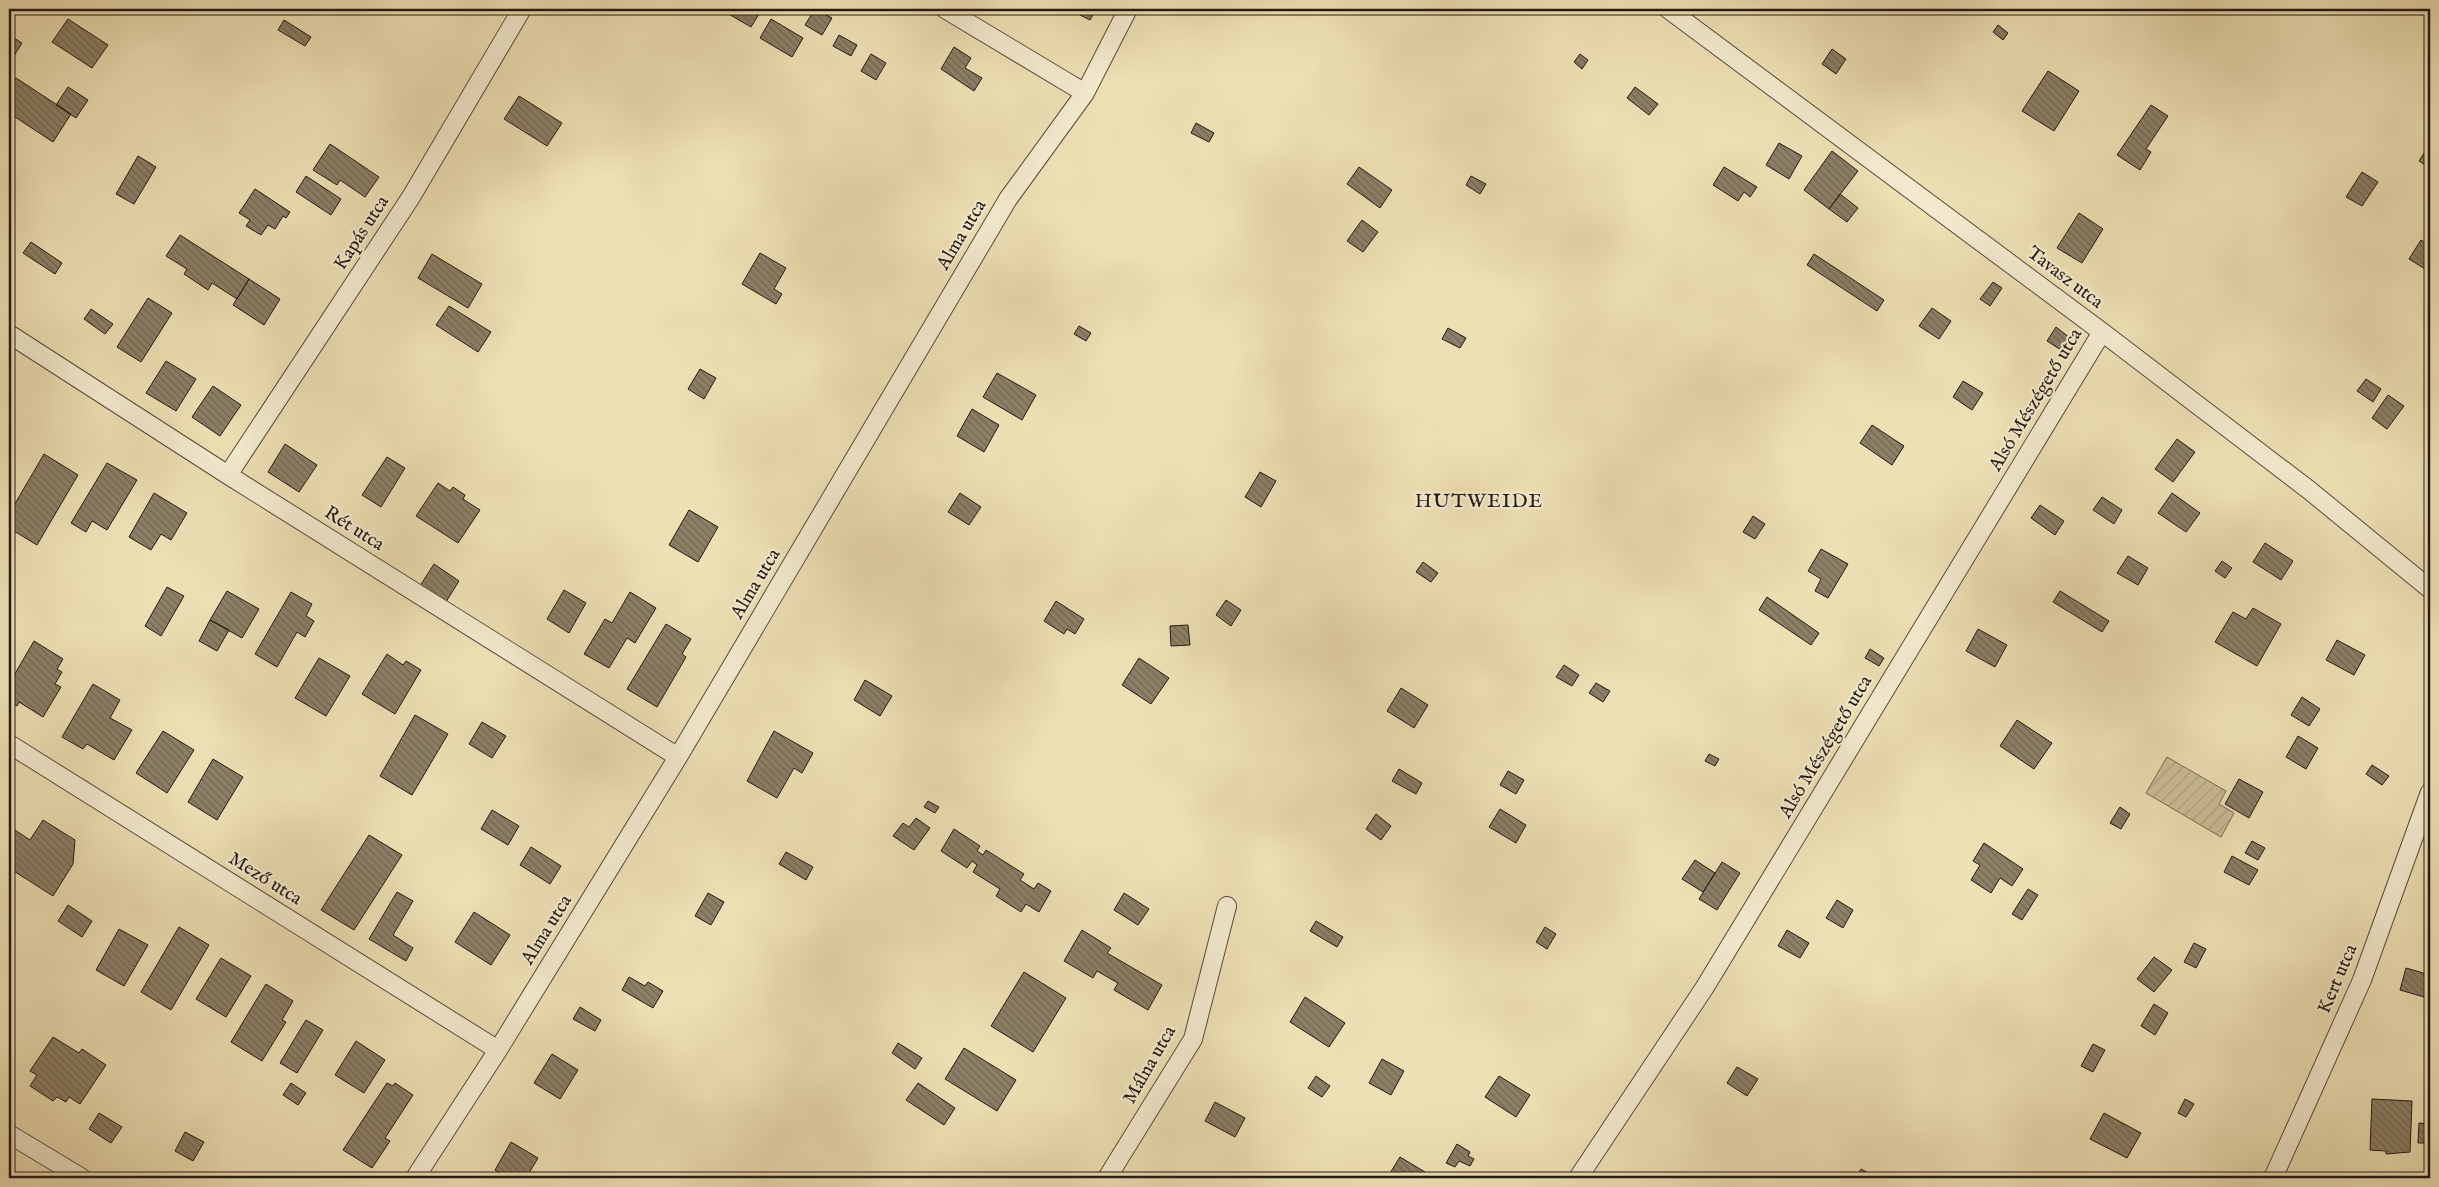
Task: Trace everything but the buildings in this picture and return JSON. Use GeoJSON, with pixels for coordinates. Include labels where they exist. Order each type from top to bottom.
{"type":"FeatureCollection","features":[{"type":"Feature","properties":{"kind":"street","name":"Kapás utca"},"geometry":{"type":"LineString","coordinates":[[228,475],[411,197],[522,9]]}},
{"type":"Feature","properties":{"kind":"street"},"geometry":{"type":"LineString","coordinates":[[946,9],[1085,93]]}},
{"type":"Feature","properties":{"kind":"street","name":"Alma utca"},"geometry":{"type":"LineString","coordinates":[[415,1178],[498,1050],[678,757],[1008,199],[1085,93],[1128,9]]}},
{"type":"Feature","properties":{"kind":"street","name":"Tavasz utca"},"geometry":{"type":"LineString","coordinates":[[1668,9],[2102,332],[2308,490],[2430,589]]}},
{"type":"Feature","properties":{"kind":"street","name":"Alsó Mészégető utca"},"geometry":{"type":"LineString","coordinates":[[1578,1178],[1705,987],[2102,332]]}},
{"type":"Feature","properties":{"kind":"street","name":"Rét utca"},"geometry":{"type":"LineString","coordinates":[[9,334],[228,475],[678,757]]}},
{"type":"Feature","properties":{"kind":"street","name":"Mező utca"},"geometry":{"type":"LineString","coordinates":[[9,744],[498,1050]]}},
{"type":"Feature","properties":{"kind":"street","name":"Kert utca"},"geometry":{"type":"LineString","coordinates":[[2273,1178],[2362,980],[2430,792]]}},
{"type":"Feature","properties":{"kind":"street","name":"Málna utca"},"geometry":{"type":"LineString","coordinates":[[1107,1178],[1193,1039],[1226,906]]}},
{"type":"Feature","properties":{"kind":"street"},"geometry":{"type":"LineString","coordinates":[[9,1134],[82,1178]]}},
{"type":"Feature","properties":{"kind":"shaded area"},"geometry":{"type":"Polygon","coordinates":[[[2167,757],[2226,791],[2219,804],[2234,813],[2221,837],[2146,793],[2167,757]]]}},
{"type":"Feature","properties":{"kind":"district","name":"HUTWEIDE"},"geometry":{"type":"Point","coordinates":[1479,501]}}]}
